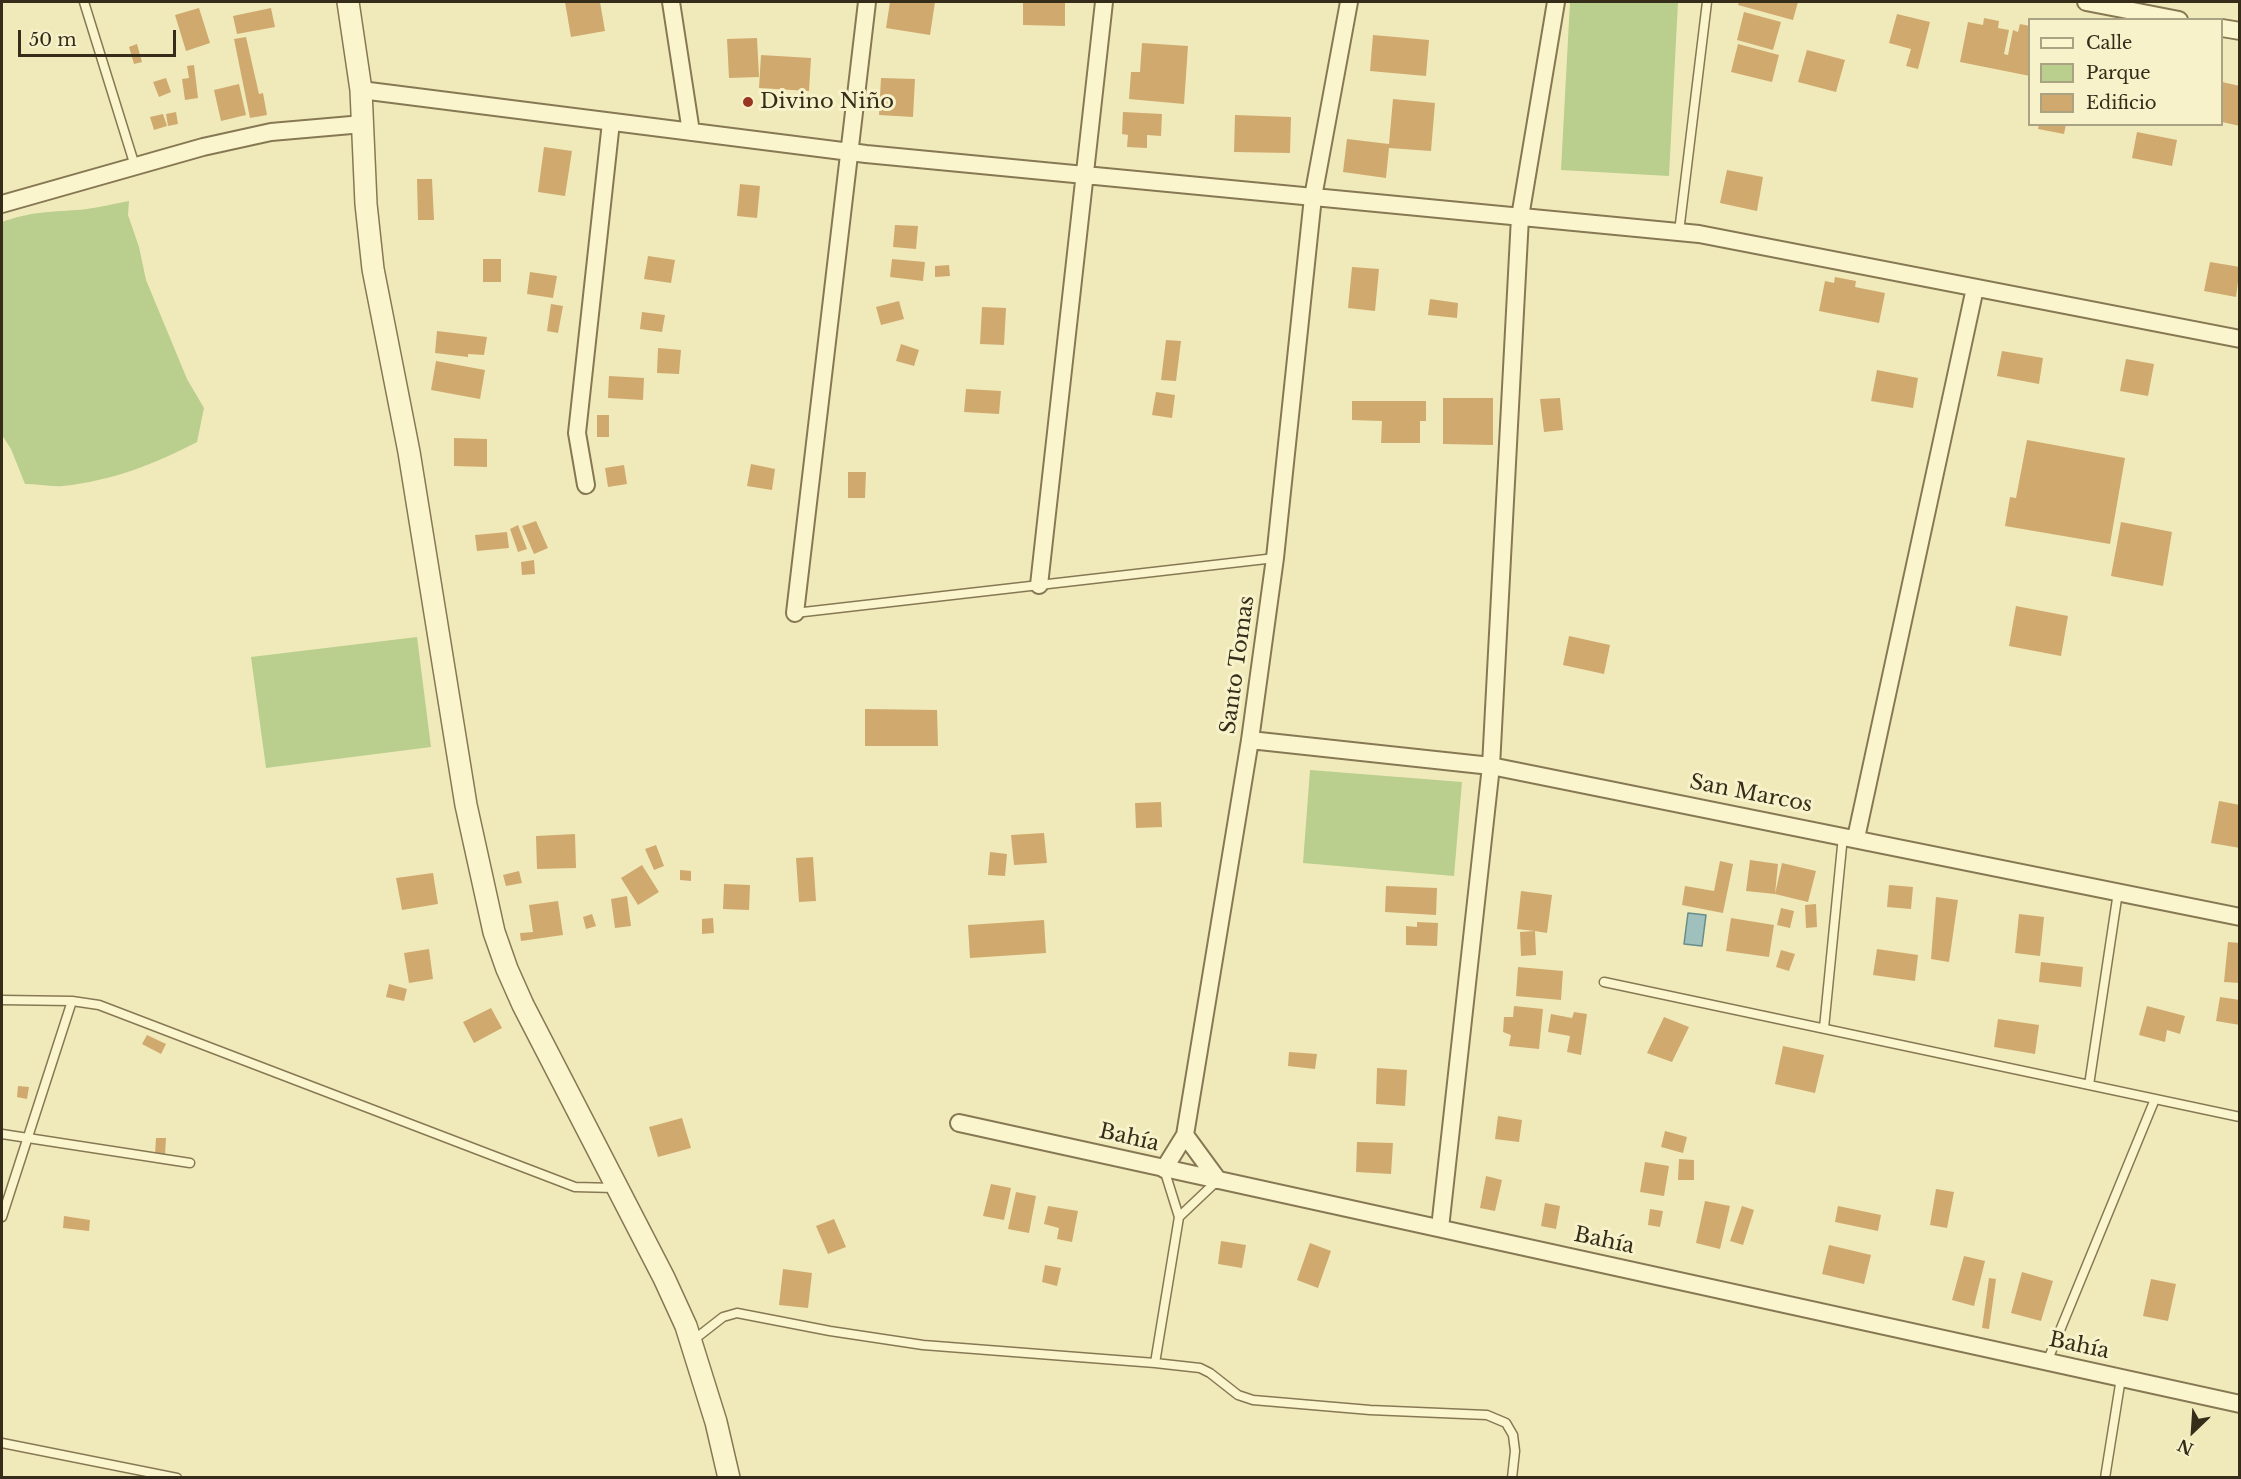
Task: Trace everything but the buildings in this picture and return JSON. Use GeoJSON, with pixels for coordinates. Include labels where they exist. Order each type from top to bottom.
{"type":"FeatureCollection","features":[{"type":"Feature","properties":{"kind":"street"},"geometry":{"type":"LineString","coordinates":[[348,2],[361,90],[366,204],[373,268],[409,452],[466,805],[484,894],[507,969],[523,1005],[664,1278],[691,1342],[716,1422],[729,1478]]}},
{"type":"Feature","properties":{"kind":"street"},"geometry":{"type":"LineString","coordinates":[[671,2],[691,132]]}},
{"type":"Feature","properties":{"kind":"street"},"geometry":{"type":"LineString","coordinates":[[795,613],[867,2]]}},
{"type":"Feature","properties":{"kind":"street"},"geometry":{"type":"LineString","coordinates":[[1039,585],[1104,2]]}},
{"type":"Feature","properties":{"kind":"street","name":"Santo Tomas"},"geometry":{"type":"LineString","coordinates":[[1164,1169],[1185,1135],[1250,740],[1275,558],[1313,197],[1349,2]]}},
{"type":"Feature","properties":{"kind":"street"},"geometry":{"type":"LineString","coordinates":[[1440,1228],[1491,766],[1520,217],[1556,2]]}},
{"type":"Feature","properties":{"kind":"street"},"geometry":{"type":"LineString","coordinates":[[2086,2],[2169,18]]}},
{"type":"Feature","properties":{"kind":"street"},"geometry":{"type":"LineString","coordinates":[[2223,28],[2240,31]]}},
{"type":"Feature","properties":{"kind":"street"},"geometry":{"type":"LineString","coordinates":[[361,90],[849,152],[1711,236],[2240,339]]}},
{"type":"Feature","properties":{"kind":"street"},"geometry":{"type":"LineString","coordinates":[[586,485],[577,433],[611,122]]}},
{"type":"Feature","properties":{"kind":"street"},"geometry":{"type":"LineString","coordinates":[[2,204],[203,147],[271,132],[363,124]]}},
{"type":"Feature","properties":{"kind":"street"},"geometry":{"type":"LineString","coordinates":[[1850,837],[1976,288]]}},
{"type":"Feature","properties":{"kind":"street","name":"San Marcos"},"geometry":{"type":"LineString","coordinates":[[1250,740],[1491,766],[2240,917]]}},
{"type":"Feature","properties":{"kind":"street","name":"Bahía"},"geometry":{"type":"LineString","coordinates":[[959,1123],[2240,1404]]}},
{"type":"Feature","properties":{"kind":"street"},"geometry":{"type":"LineString","coordinates":[[1185,1135],[1218,1180]]}},
{"type":"Feature","properties":{"kind":"lane"},"geometry":{"type":"LineString","coordinates":[[84,2],[135,166]]}},
{"type":"Feature","properties":{"kind":"lane"},"geometry":{"type":"LineString","coordinates":[[1679,232],[1707,2]]}},
{"type":"Feature","properties":{"kind":"lane"},"geometry":{"type":"LineString","coordinates":[[795,613],[1275,558]]}},
{"type":"Feature","properties":{"kind":"lane"},"geometry":{"type":"LineString","coordinates":[[1824,1028],[1850,837]]}},
{"type":"Feature","properties":{"kind":"lane"},"geometry":{"type":"LineString","coordinates":[[2089,1085],[2118,892]]}},
{"type":"Feature","properties":{"kind":"lane"},"geometry":{"type":"LineString","coordinates":[[1604,982],[2240,1117]]}},
{"type":"Feature","properties":{"kind":"lane"},"geometry":{"type":"LineString","coordinates":[[2,1000],[72,1001],[99,1005],[575,1187],[618,1188]]}},
{"type":"Feature","properties":{"kind":"lane"},"geometry":{"type":"LineString","coordinates":[[2,1216],[72,1001]]}},
{"type":"Feature","properties":{"kind":"lane"},"geometry":{"type":"LineString","coordinates":[[2047,1362],[2155,1099]]}},
{"type":"Feature","properties":{"kind":"lane"},"geometry":{"type":"LineString","coordinates":[[2,1134],[190,1163]]}},
{"type":"Feature","properties":{"kind":"lane"},"geometry":{"type":"LineString","coordinates":[[1155,1363],[1179,1217],[1164,1169]]}},
{"type":"Feature","properties":{"kind":"lane"},"geometry":{"type":"LineString","coordinates":[[1179,1217],[1218,1180]]}},
{"type":"Feature","properties":{"kind":"lane"},"geometry":{"type":"LineString","coordinates":[[691,1342],[723,1317],[737,1313],[830,1331],[923,1345],[1200,1368],[1238,1395],[1253,1400],[1370,1410],[1487,1415],[1506,1423],[1514,1435],[1512,1478]]}},
{"type":"Feature","properties":{"kind":"lane"},"geometry":{"type":"LineString","coordinates":[[2105,1478],[2121,1378]]}},
{"type":"Feature","properties":{"kind":"lane"},"geometry":{"type":"LineString","coordinates":[[2,1443],[177,1478]]}},
{"type":"Feature","properties":{"kind":"green space"},"geometry":{"type":"Polygon","coordinates":[[[1570,2],[1678,2],[1669,176],[1561,170],[1570,2]]]}},
{"type":"Feature","properties":{"kind":"green space"},"geometry":{"type":"Polygon","coordinates":[[[129,201],[128,215],[139,247],[146,280],[187,379],[204,408],[197,442],[149,464],[115,476],[63,486],[25,484],[11,449],[2,435],[2,222],[30,214],[90,209],[129,201]]]}},
{"type":"Feature","properties":{"kind":"green space"},"geometry":{"type":"Polygon","coordinates":[[[417,637],[431,747],[266,768],[251,657],[417,637]]]}},
{"type":"Feature","properties":{"kind":"green space"},"geometry":{"type":"Polygon","coordinates":[[[1310,770],[1462,782],[1454,876],[1303,863],[1310,770]]]}},
{"type":"Feature","properties":{"kind":"water"},"geometry":{"type":"Polygon","coordinates":[[[1688,913],[1706,915],[1702,946],[1684,944],[1688,913]]]}},
{"type":"Feature","properties":{"kind":"place","name":"Divino Niño"},"geometry":{"type":"Point","coordinates":[748,102]}}]}
